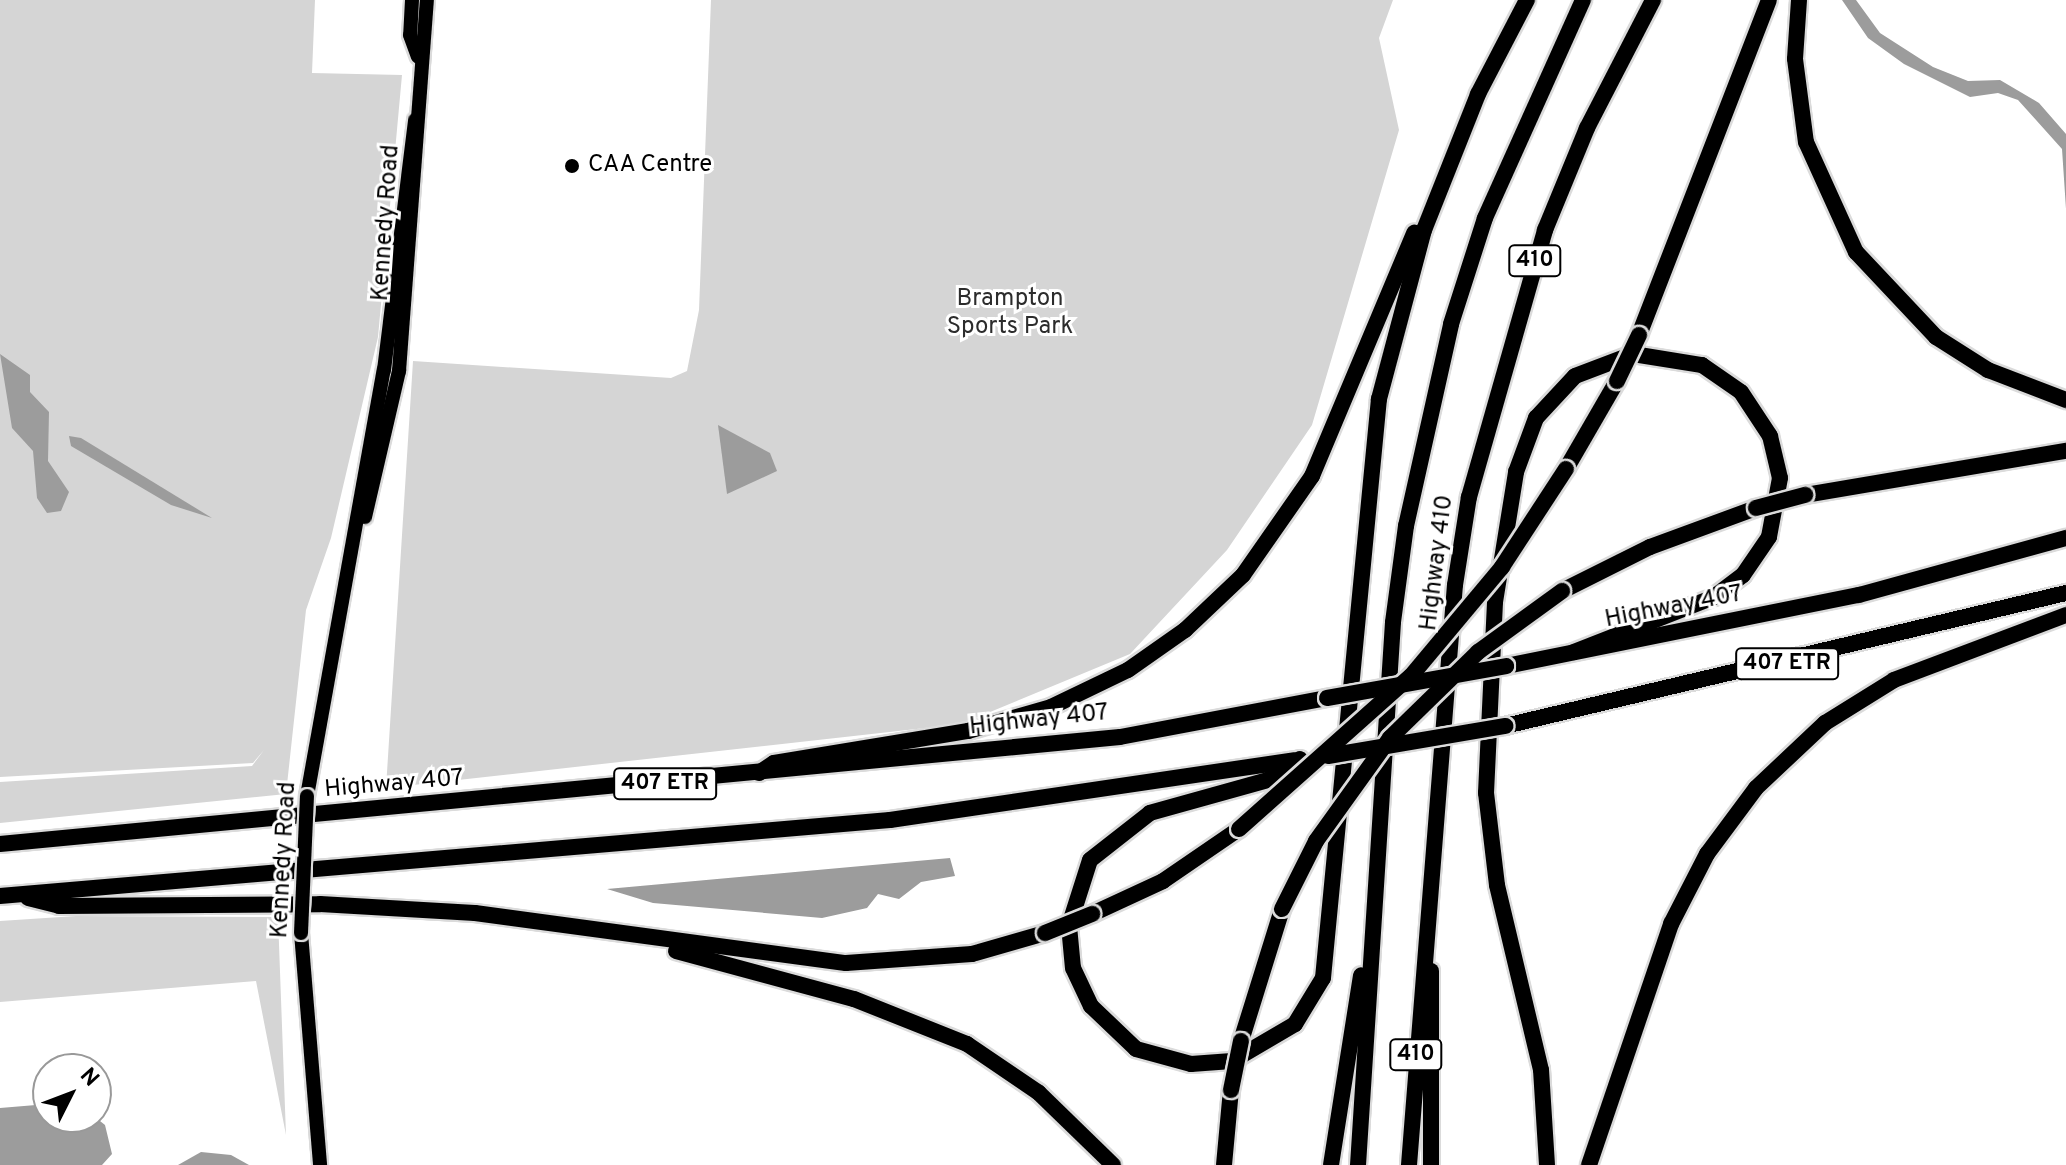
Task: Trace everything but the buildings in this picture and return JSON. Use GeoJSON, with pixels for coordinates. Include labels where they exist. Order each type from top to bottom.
{"type":"FeatureCollection","features":[{"type":"Feature","properties":{"kind":"highway"},"geometry":{"type":"LineString","coordinates":[[753,777],[774,763],[968,731],[1051,707],[1128,670],[1215,603],[1274,537],[1312,476],[1478,94],[1527,0]]}},
{"type":"Feature","properties":{"kind":"highway","name":"Highway 410"},"geometry":{"type":"LineString","coordinates":[[1358,1165],[1368,951],[1393,622],[1425,430],[1485,218],[1583,0]]}},
{"type":"Feature","properties":{"kind":"highway","name":"Highway 410"},"geometry":{"type":"LineString","coordinates":[[1409,1165],[1429,945],[1455,585],[1487,420],[1545,230],[1587,128],[1653,0]]}},
{"type":"Feature","properties":{"kind":"highway"},"geometry":{"type":"LineString","coordinates":[[8,895],[59,906],[405,908],[846,963],[972,954],[1045,933],[1163,881],[1239,829],[1411,676],[1502,567],[1566,469],[1617,381],[1639,335],[1769,0]]}},
{"type":"Feature","properties":{"kind":"highway"},"geometry":{"type":"LineString","coordinates":[[1799,0],[1795,59],[1804,131],[1829,204],[1856,252],[1936,337],[1988,370],[2066,400]]}},
{"type":"Feature","properties":{"kind":"highway"},"geometry":{"type":"LineString","coordinates":[[1300,759],[1268,780],[1150,813],[1090,860],[1069,926],[1073,968],[1091,1006],[1136,1049],[1170,1062],[1232,1061],[1288,1030],[1323,978],[1379,399],[1424,230],[1478,94]]}},
{"type":"Feature","properties":{"kind":"highway"},"geometry":{"type":"LineString","coordinates":[[1547,1165],[1541,1070],[1497,885],[1486,793],[1495,602],[1516,472],[1536,418],[1575,376],[1633,354],[1702,365],[1741,392],[1770,436],[1780,478],[1769,537],[1743,575],[1714,597],[1574,652]]}},
{"type":"Feature","properties":{"kind":"highway"},"geometry":{"type":"LineString","coordinates":[[1224,1165],[1231,1090],[1241,1041],[1282,909],[1316,841],[1390,738],[1478,652],[1562,591],[1650,547],[1756,508],[1805,495],[2066,451]]}},
{"type":"Feature","properties":{"kind":"highway","name":"Highway 407"},"geometry":{"type":"LineString","coordinates":[[0,844],[753,777],[1120,737],[1506,666],[1859,595],[2066,538]]}},
{"type":"Feature","properties":{"kind":"highway","name":"407 ETR"},"geometry":{"type":"LineString","coordinates":[[8,895],[890,820],[1328,756],[1505,726],[2066,593]]}},
{"type":"Feature","properties":{"kind":"highway"},"geometry":{"type":"LineString","coordinates":[[1589,1165],[1682,900],[1756,788],[1825,723],[1894,680],[2066,615]]}},
{"type":"Feature","properties":{"kind":"highway"},"geometry":{"type":"LineString","coordinates":[[634,935],[875,1005],[967,1044],[1039,1093],[1113,1165]]}},
{"type":"Feature","properties":{"kind":"highway"},"geometry":{"type":"LineString","coordinates":[[1429,945],[1431,1165]]}},
{"type":"Feature","properties":{"kind":"highway"},"geometry":{"type":"LineString","coordinates":[[1331,1165],[1355,995],[1368,951]]}},
{"type":"Feature","properties":{"kind":"main road","name":"Kennedy Road"},"geometry":{"type":"LineString","coordinates":[[412,0],[410,35],[418,57]]}},
{"type":"Feature","properties":{"kind":"main road","name":"Kennedy Road"},"geometry":{"type":"LineString","coordinates":[[320,1165],[301,933],[307,796],[349,560],[382,470],[399,371],[418,57],[427,0]]}},
{"type":"Feature","properties":{"kind":"green space"},"geometry":{"type":"Polygon","coordinates":[[[0,0],[315,0],[312,73],[402,75],[378,337],[331,538],[306,610],[286,794],[0,823],[0,782],[252,766],[264,750],[253,763],[0,777],[0,0]]]}},
{"type":"Feature","properties":{"kind":"green space","name":"Brampton Sports Park"},"geometry":{"type":"Polygon","coordinates":[[[711,0],[1393,0],[1379,38],[1399,130],[1312,425],[1227,550],[1130,654],[961,724],[386,788],[413,361],[671,378],[687,371],[699,310],[711,0]]]}},
{"type":"Feature","properties":{"kind":"green space"},"geometry":{"type":"Polygon","coordinates":[[[76,916],[278,917],[286,1135],[256,981],[0,1002],[0,921],[76,916]]]}},
{"type":"Feature","properties":{"kind":"shaded area"},"geometry":{"type":"Polygon","coordinates":[[[1842,0],[1856,0],[1880,33],[1933,67],[1968,81],[2000,80],[2039,103],[2066,134],[2066,209],[2062,149],[2018,100],[1998,93],[1970,97],[1904,64],[1868,38],[1842,0]]]}},
{"type":"Feature","properties":{"kind":"shaded area"},"geometry":{"type":"Polygon","coordinates":[[[0,354],[30,375],[30,392],[49,412],[48,461],[69,492],[61,511],[47,513],[37,498],[33,451],[12,428],[0,354]]]}},
{"type":"Feature","properties":{"kind":"shaded area"},"geometry":{"type":"Polygon","coordinates":[[[718,425],[770,453],[777,471],[727,494],[718,425]]]}},
{"type":"Feature","properties":{"kind":"shaded area"},"geometry":{"type":"Polygon","coordinates":[[[69,436],[81,438],[212,518],[171,505],[71,446],[69,436]]]}},
{"type":"Feature","properties":{"kind":"shaded area"},"geometry":{"type":"Polygon","coordinates":[[[950,858],[955,876],[921,882],[899,899],[878,894],[867,908],[822,918],[653,903],[607,889],[950,858]]]}},
{"type":"Feature","properties":{"kind":"shaded area"},"geometry":{"type":"Polygon","coordinates":[[[32,1105],[32,1133],[107,1133],[112,1154],[102,1165],[0,1165],[0,1108],[32,1105]]]}},
{"type":"Feature","properties":{"kind":"shaded area"},"geometry":{"type":"Polygon","coordinates":[[[201,1152],[231,1155],[249,1165],[178,1165],[201,1152]]]}},
{"type":"Feature","properties":{"kind":"place","name":"CAA Centre"},"geometry":{"type":"Point","coordinates":[572,166]}}]}
